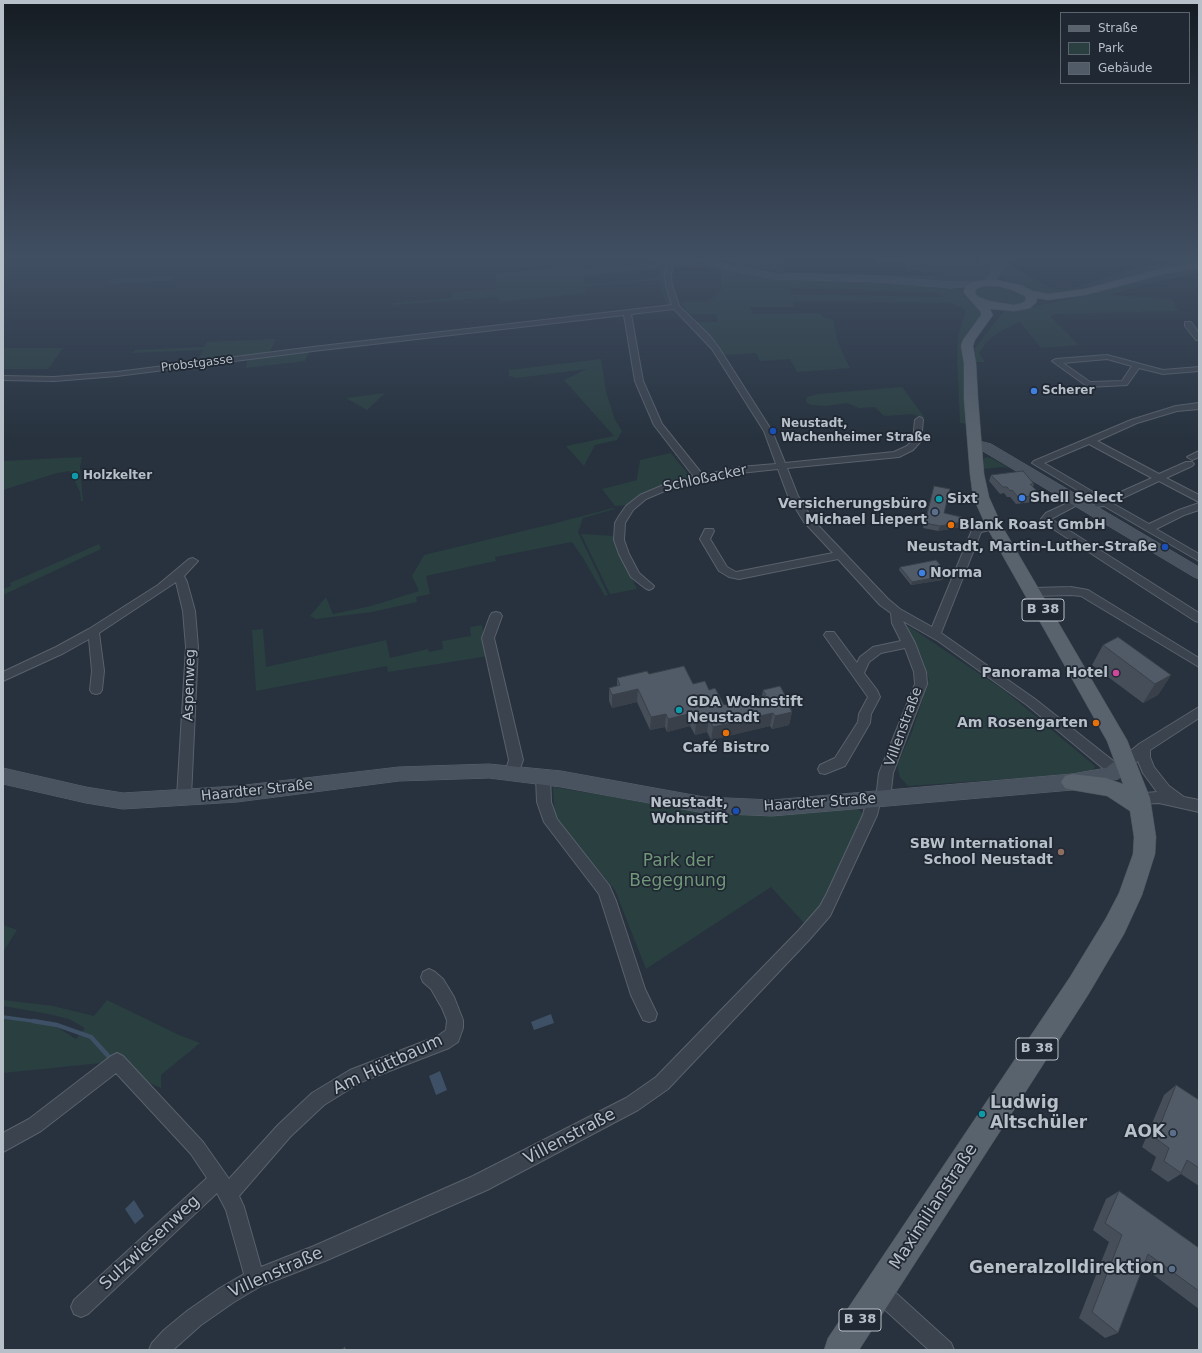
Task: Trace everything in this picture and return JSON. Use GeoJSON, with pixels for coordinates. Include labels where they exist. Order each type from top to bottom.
{"type":"FeatureCollection","features":[{"type":"Feature","properties":{"kind":"main road","name":"B 38"},"geometry":{"type":"LineString","coordinates":[[985,319],[968,343],[978,487],[994,526],[1111,728],[1121,767]]}},
{"type":"Feature","properties":{"kind":"main road"},"geometry":{"type":"LineString","coordinates":[[969,351],[994,319]]}},
{"type":"Feature","properties":{"kind":"main road","name":"Maximilianstraße"},"geometry":{"type":"LineString","coordinates":[[840,1350],[1079,986],[1115,926],[1130,895],[1144,854],[1145,837],[1140,802],[1121,767]]}},
{"type":"Feature","properties":{"kind":"main road"},"geometry":{"type":"LineString","coordinates":[[1072,782],[1111,788],[1140,802]]}},
{"type":"Feature","properties":{"kind":"street","name":"Probstgasse"},"geometry":{"type":"LineString","coordinates":[[3,378],[48,379],[117,374],[568,319]]}},
{"type":"Feature","properties":{"kind":"street"},"geometry":{"type":"LineString","coordinates":[[628,319],[639,381],[658,425],[700,478]]}},
{"type":"Feature","properties":{"kind":"street"},"geometry":{"type":"LineString","coordinates":[[688,319],[715,348],[768,431],[793,496],[809,522],[884,602],[896,612],[935,634],[1121,767],[1144,748],[1199,712]]}},
{"type":"Feature","properties":{"kind":"street"},"geometry":{"type":"LineString","coordinates":[[1199,324],[1188,324],[1199,338]]}},
{"type":"Feature","properties":{"kind":"street"},"geometry":{"type":"LineString","coordinates":[[1137,365],[1124,383],[1088,385],[1056,361],[1107,357],[1137,365],[1163,372],[1199,369]]}},
{"type":"Feature","properties":{"kind":"street"},"geometry":{"type":"LineString","coordinates":[[1198,556],[1037,463],[1136,422],[1176,408],[1199,406]]}},
{"type":"Feature","properties":{"kind":"street","name":"Schloßacker"},"geometry":{"type":"LineString","coordinates":[[649,586],[635,576],[619,540],[619,531],[624,516],[636,502],[650,493],[671,485],[740,470],[896,454],[910,448],[917,441],[919,420]]}},
{"type":"Feature","properties":{"kind":"street"},"geometry":{"type":"LineString","coordinates":[[1090,441],[1199,500]]}},
{"type":"Feature","properties":{"kind":"street"},"geometry":{"type":"LineString","coordinates":[[975,444],[986,447],[1199,574]]}},
{"type":"Feature","properties":{"kind":"street"},"geometry":{"type":"LineString","coordinates":[[1089,509],[1158,477],[1193,458]]}},
{"type":"Feature","properties":{"kind":"street"},"geometry":{"type":"LineString","coordinates":[[1076,502],[1048,515],[1046,519],[1199,618]]}},
{"type":"Feature","properties":{"kind":"street"},"geometry":{"type":"LineString","coordinates":[[1150,528],[1182,512],[1186,512],[1199,506]]}},
{"type":"Feature","properties":{"kind":"street"},"geometry":{"type":"LineString","coordinates":[[935,634],[977,530],[994,526]]}},
{"type":"Feature","properties":{"kind":"street"},"geometry":{"type":"LineString","coordinates":[[709,531],[705,539],[723,569],[733,575],[739,576],[840,555]]}},
{"type":"Feature","properties":{"kind":"street"},"geometry":{"type":"LineString","coordinates":[[3,677],[60,650],[93,632],[135,606],[178,575],[193,560]]}},
{"type":"Feature","properties":{"kind":"street","name":"Aspenweg"},"geometry":{"type":"LineString","coordinates":[[178,575],[182,582],[189,611],[192,647],[184,797]]}},
{"type":"Feature","properties":{"kind":"street"},"geometry":{"type":"LineString","coordinates":[[1033,592],[1071,591],[1084,593],[1199,663]]}},
{"type":"Feature","properties":{"kind":"street","name":"Villenstraße"},"geometry":{"type":"LineString","coordinates":[[159,1350],[171,1337],[194,1318],[227,1295],[255,1279],[318,1254],[480,1183],[632,1104],[662,1083],[804,935],[825,911],[877,799],[920,684],[920,672],[909,643],[898,623],[896,612]]}},
{"type":"Feature","properties":{"kind":"street"},"geometry":{"type":"LineString","coordinates":[[496,616],[488,638],[516,760],[512,773]]}},
{"type":"Feature","properties":{"kind":"street"},"geometry":{"type":"LineString","coordinates":[[93,632],[98,671],[96,690]]}},
{"type":"Feature","properties":{"kind":"street"},"geometry":{"type":"LineString","coordinates":[[825,769],[840,762],[864,723],[865,714],[874,697],[873,693],[830,635]]}},
{"type":"Feature","properties":{"kind":"street"},"geometry":{"type":"LineString","coordinates":[[858,674],[864,660],[870,654],[884,648],[909,643]]}},
{"type":"Feature","properties":{"kind":"street"},"geometry":{"type":"LineString","coordinates":[[1144,748],[1143,761],[1156,782],[1179,801]]}},
{"type":"Feature","properties":{"kind":"street","name":"Haardter Straße"},"geometry":{"type":"LineString","coordinates":[[3,776],[113,800],[251,793],[399,774],[471,771],[512,773],[543,777],[717,806],[772,808],[1072,782],[1106,775],[1121,767]]}},
{"type":"Feature","properties":{"kind":"street"},"geometry":{"type":"LineString","coordinates":[[543,777],[544,802],[552,822],[604,890],[609,901],[637,990],[650,1014]]}},
{"type":"Feature","properties":{"kind":"street"},"geometry":{"type":"LineString","coordinates":[[1140,802],[1159,797],[1199,806]]}},
{"type":"Feature","properties":{"kind":"street","name":"Am Hüttbaum"},"geometry":{"type":"LineString","coordinates":[[223,1187],[318,1099],[356,1076],[442,1042],[452,1036],[455,1028],[455,1020],[448,1003],[437,984],[429,977]]}},
{"type":"Feature","properties":{"kind":"street"},"geometry":{"type":"LineString","coordinates":[[3,1143],[35,1125],[117,1062],[197,1148],[223,1187],[235,1207],[255,1279]]}},
{"type":"Feature","properties":{"kind":"street","name":"Sulzwiesenweg"},"geometry":{"type":"LineString","coordinates":[[81,1307],[223,1187]]}},
{"type":"Feature","properties":{"kind":"street"},"geometry":{"type":"LineString","coordinates":[[879,1291],[944,1350]]}},
{"type":"Feature","properties":{"kind":"green space"},"geometry":{"type":"Polygon","coordinates":[[[717,319],[833,320],[838,343],[850,368],[797,372],[790,359],[760,361],[756,353],[725,355],[712,337],[697,322],[718,322],[717,319]]]}},
{"type":"Feature","properties":{"kind":"green space"},"geometry":{"type":"Polygon","coordinates":[[[963,319],[981,319],[967,341],[968,424],[960,423],[957,354],[958,336],[963,319]]]}},
{"type":"Feature","properties":{"kind":"green space"},"geometry":{"type":"Polygon","coordinates":[[[998,319],[1053,319],[1079,345],[1041,348],[1020,322],[1001,331],[989,339],[979,353],[985,362],[976,362],[975,348],[998,319]]]}},
{"type":"Feature","properties":{"kind":"green space"},"geometry":{"type":"Polygon","coordinates":[[[276,339],[269,353],[197,362],[203,350],[133,353],[135,350],[204,347],[207,342],[276,339]]]}},
{"type":"Feature","properties":{"kind":"green space"},"geometry":{"type":"Polygon","coordinates":[[[3,348],[63,348],[48,369],[3,369],[3,348]]]}},
{"type":"Feature","properties":{"kind":"green space"},"geometry":{"type":"Polygon","coordinates":[[[309,352],[305,361],[246,368],[248,359],[309,352]]]}},
{"type":"Feature","properties":{"kind":"green space"},"geometry":{"type":"Polygon","coordinates":[[[601,359],[606,392],[615,420],[622,431],[617,440],[595,445],[584,466],[566,446],[614,436],[564,380],[587,369],[517,378],[509,376],[509,370],[601,359]]]}},
{"type":"Feature","properties":{"kind":"green space"},"geometry":{"type":"Polygon","coordinates":[[[902,387],[925,418],[912,414],[886,416],[875,407],[859,408],[847,403],[826,406],[811,405],[806,402],[807,397],[818,394],[902,387]]]}},
{"type":"Feature","properties":{"kind":"green space"},"geometry":{"type":"Polygon","coordinates":[[[385,393],[367,410],[346,398],[385,393]]]}},
{"type":"Feature","properties":{"kind":"green space"},"geometry":{"type":"Polygon","coordinates":[[[671,453],[691,478],[655,487],[637,497],[628,505],[615,506],[602,489],[637,480],[640,460],[671,453]]]}},
{"type":"Feature","properties":{"kind":"green space"},"geometry":{"type":"Polygon","coordinates":[[[82,457],[80,467],[83,501],[81,501],[80,492],[70,471],[57,473],[3,490],[3,461],[82,457]]]}},
{"type":"Feature","properties":{"kind":"green space"},"geometry":{"type":"Polygon","coordinates":[[[984,458],[991,458],[1009,468],[1002,467],[984,469],[984,458]]]}},
{"type":"Feature","properties":{"kind":"green space"},"geometry":{"type":"Polygon","coordinates":[[[613,508],[615,509],[583,518],[578,532],[608,595],[605,596],[572,542],[495,557],[496,561],[426,576],[430,594],[416,597],[417,602],[372,612],[316,619],[310,616],[326,597],[333,614],[371,606],[419,591],[412,576],[424,555],[613,508]]]}},
{"type":"Feature","properties":{"kind":"green space"},"geometry":{"type":"Polygon","coordinates":[[[581,534],[615,536],[617,549],[637,589],[610,594],[581,534]]]}},
{"type":"Feature","properties":{"kind":"green space"},"geometry":{"type":"Polygon","coordinates":[[[99,544],[101,549],[3,595],[3,589],[11,586],[10,583],[99,544]]]}},
{"type":"Feature","properties":{"kind":"green space"},"geometry":{"type":"Polygon","coordinates":[[[482,625],[488,656],[388,672],[387,666],[256,691],[252,630],[263,629],[266,667],[386,640],[390,658],[428,649],[429,652],[443,649],[442,641],[471,636],[470,627],[482,625]]]}},
{"type":"Feature","properties":{"kind":"green space"},"geometry":{"type":"Polygon","coordinates":[[[905,627],[910,627],[1005,691],[1095,766],[1092,773],[908,786],[900,777],[897,765],[912,732],[929,679],[921,655],[905,627]]]}},
{"type":"Feature","properties":{"kind":"green space","name":"Park der Begegnung"},"geometry":{"type":"Polygon","coordinates":[[[553,787],[708,812],[856,807],[864,815],[827,895],[809,922],[804,923],[771,887],[646,969],[615,890],[555,817],[553,787]]]}},
{"type":"Feature","properties":{"kind":"green space"},"geometry":{"type":"Polygon","coordinates":[[[3,925],[17,930],[3,952],[3,925]]]}},
{"type":"Feature","properties":{"kind":"green space"},"geometry":{"type":"Polygon","coordinates":[[[3,1000],[53,1006],[94,1016],[107,1000],[179,1035],[200,1043],[161,1075],[161,1088],[101,1063],[3,1073],[3,1018],[55,1026],[76,1039],[85,1028],[69,1019],[3,1006],[3,1000]]]}},
{"type":"Feature","properties":{"kind":"water"},"geometry":{"type":"Polygon","coordinates":[[[551,1014],[554,1023],[534,1030],[531,1022],[551,1014]]]}},
{"type":"Feature","properties":{"kind":"water"},"geometry":{"type":"Polygon","coordinates":[[[440,1071],[447,1090],[436,1095],[429,1076],[440,1071]]]}},
{"type":"Feature","properties":{"kind":"water"},"geometry":{"type":"Polygon","coordinates":[[[134,1200],[144,1216],[135,1224],[125,1209],[134,1200]]]}},
{"type":"Feature","properties":{"kind":"building"},"geometry":{"type":"Polygon","coordinates":[[[1023,471],[1034,484],[1030,484],[1037,491],[1031,492],[1034,496],[1018,497],[1012,490],[1010,491],[1007,487],[1003,487],[991,475],[1023,471]]]}},
{"type":"Feature","properties":{"kind":"building"},"geometry":{"type":"Polygon","coordinates":[[[934,486],[950,489],[944,513],[974,520],[940,526],[925,523],[934,486]]]}},
{"type":"Feature","properties":{"kind":"building","name":"Norma"},"geometry":{"type":"Polygon","coordinates":[[[936,560],[946,572],[943,576],[912,582],[900,567],[936,560]]]}},
{"type":"Feature","properties":{"kind":"building"},"geometry":{"type":"Polygon","coordinates":[[[1118,637],[1171,675],[1155,684],[1103,645],[1118,637]]]}},
{"type":"Feature","properties":{"kind":"building"},"geometry":{"type":"Polygon","coordinates":[[[684,666],[693,684],[705,681],[709,690],[715,688],[724,705],[766,695],[763,690],[780,686],[791,706],[789,706],[792,712],[775,716],[773,713],[713,727],[709,719],[696,722],[692,713],[668,719],[666,714],[651,717],[638,689],[612,695],[609,688],[620,685],[617,678],[647,671],[649,674],[684,666]]]}},
{"type":"Feature","properties":{"kind":"building","name":"AOK"},"geometry":{"type":"Polygon","coordinates":[[[1176,1085],[1199,1100],[1199,1168],[1187,1160],[1181,1173],[1164,1161],[1169,1148],[1155,1138],[1176,1085]]]}},
{"type":"Feature","properties":{"kind":"building","name":"Generalzolldirektion"},"geometry":{"type":"Polygon","coordinates":[[[1119,1191],[1199,1248],[1199,1291],[1148,1254],[1118,1333],[1092,1312],[1122,1235],[1105,1223],[1119,1191]]]}},
{"type":"Feature","properties":{"kind":"waterway"},"geometry":{"type":"LineString","coordinates":[[3,1017],[35,1021]]}},
{"type":"Feature","properties":{"kind":"waterway"},"geometry":{"type":"LineString","coordinates":[[35,1021],[40,1022]]}},
{"type":"Feature","properties":{"kind":"waterway"},"geometry":{"type":"LineString","coordinates":[[35,1021],[57,1025],[91,1037],[111,1059]]}},
{"type":"Feature","properties":{"kind":"place","name":"Scherer"},"geometry":{"type":"Point","coordinates":[1034,391]}},
{"type":"Feature","properties":{"kind":"place","name":"Neustadt, Wachenheimer Straße"},"geometry":{"type":"Point","coordinates":[773,431]}},
{"type":"Feature","properties":{"kind":"place","name":"Holzkelter"},"geometry":{"type":"Point","coordinates":[75,476]}},
{"type":"Feature","properties":{"kind":"place","name":"Shell Select"},"geometry":{"type":"Point","coordinates":[1022,498]}},
{"type":"Feature","properties":{"kind":"place","name":"Sixt"},"geometry":{"type":"Point","coordinates":[939,499]}},
{"type":"Feature","properties":{"kind":"place","name":"Versicherungsbüro Michael Liepert"},"geometry":{"type":"Point","coordinates":[935,512]}},
{"type":"Feature","properties":{"kind":"place","name":"Blank Roast GmbH"},"geometry":{"type":"Point","coordinates":[951,525]}},
{"type":"Feature","properties":{"kind":"place","name":"Neustadt, Martin-Luther-Straße"},"geometry":{"type":"Point","coordinates":[1165,547]}},
{"type":"Feature","properties":{"kind":"place","name":"Norma"},"geometry":{"type":"Point","coordinates":[922,573]}},
{"type":"Feature","properties":{"kind":"place","name":"Panorama Hotel"},"geometry":{"type":"Point","coordinates":[1116,673]}},
{"type":"Feature","properties":{"kind":"place","name":"GDA Wohnstift Neustadt"},"geometry":{"type":"Point","coordinates":[679,710]}},
{"type":"Feature","properties":{"kind":"place","name":"Am Rosengarten"},"geometry":{"type":"Point","coordinates":[1096,723]}},
{"type":"Feature","properties":{"kind":"place","name":"Café Bistro"},"geometry":{"type":"Point","coordinates":[726,733]}},
{"type":"Feature","properties":{"kind":"place","name":"Neustadt, Wohnstift"},"geometry":{"type":"Point","coordinates":[736,811]}},
{"type":"Feature","properties":{"kind":"place","name":"SBW International School Neustadt"},"geometry":{"type":"Point","coordinates":[1061,852]}},
{"type":"Feature","properties":{"kind":"place","name":"Ludwig Altschüler"},"geometry":{"type":"Point","coordinates":[982,1114]}},
{"type":"Feature","properties":{"kind":"place","name":"AOK"},"geometry":{"type":"Point","coordinates":[1173,1133]}},
{"type":"Feature","properties":{"kind":"place","name":"Generalzolldirektion"},"geometry":{"type":"Point","coordinates":[1172,1269]}}]}
